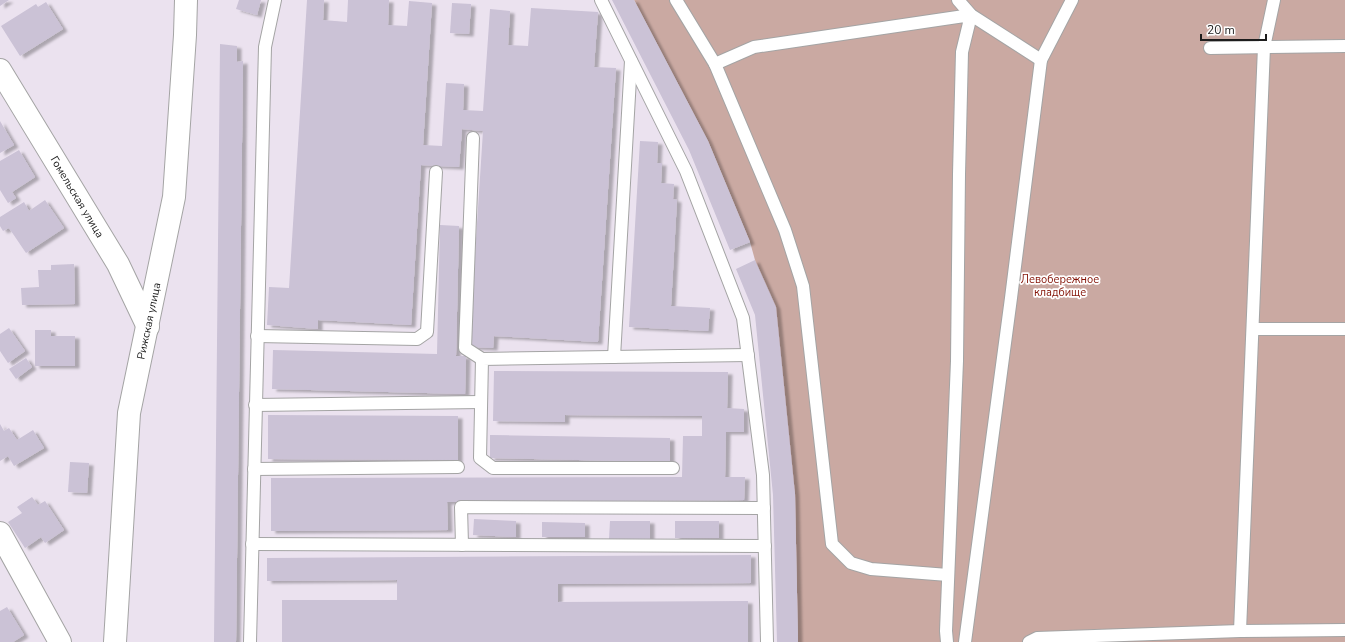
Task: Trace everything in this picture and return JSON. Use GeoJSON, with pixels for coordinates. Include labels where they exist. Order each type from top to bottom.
{"type":"FeatureCollection","features":[{"type":"Feature","properties":{"kind":"street","name":"Рижская улица"},"geometry":{"type":"LineString","coordinates":[[115,642],[129,413],[174,197],[186,0]]}},
{"type":"Feature","properties":{"kind":"street","name":"Гомельская улица"},"geometry":{"type":"LineString","coordinates":[[0,70],[118,264],[148,327]]}},
{"type":"Feature","properties":{"kind":"street"},"geometry":{"type":"LineString","coordinates":[[0,533],[60,642]]}},
{"type":"Feature","properties":{"kind":"lane"},"geometry":{"type":"LineString","coordinates":[[250,642],[265,47],[276,0]]}},
{"type":"Feature","properties":{"kind":"lane"},"geometry":{"type":"LineString","coordinates":[[601,0],[686,171],[743,318],[763,475],[766,642]]}},
{"type":"Feature","properties":{"kind":"lane"},"geometry":{"type":"LineString","coordinates":[[676,0],[715,64],[785,230],[803,286],[832,544],[851,563],[871,569],[948,575]]}},
{"type":"Feature","properties":{"kind":"lane"},"geometry":{"type":"LineString","coordinates":[[958,0],[971,15],[1041,60]]}},
{"type":"Feature","properties":{"kind":"lane"},"geometry":{"type":"LineString","coordinates":[[965,642],[1041,60],[1072,0]]}},
{"type":"Feature","properties":{"kind":"lane"},"geometry":{"type":"LineString","coordinates":[[1240,631],[1264,47],[1274,0]]}},
{"type":"Feature","properties":{"kind":"lane"},"geometry":{"type":"LineString","coordinates":[[715,64],[754,47],[971,15]]}},
{"type":"Feature","properties":{"kind":"lane"},"geometry":{"type":"LineString","coordinates":[[947,642],[946,631],[957,361],[962,52],[971,15]]}},
{"type":"Feature","properties":{"kind":"lane"},"geometry":{"type":"LineString","coordinates":[[1210,48],[1345,46]]}},
{"type":"Feature","properties":{"kind":"lane"},"geometry":{"type":"LineString","coordinates":[[614,357],[631,59]]}},
{"type":"Feature","properties":{"kind":"lane"},"geometry":{"type":"LineString","coordinates":[[472,138],[465,348],[482,358],[748,355]]}},
{"type":"Feature","properties":{"kind":"lane"},"geometry":{"type":"LineString","coordinates":[[257,336],[417,339],[427,332],[436,172]]}},
{"type":"Feature","properties":{"kind":"lane"},"geometry":{"type":"LineString","coordinates":[[1252,329],[1345,330]]}},
{"type":"Feature","properties":{"kind":"lane"},"geometry":{"type":"LineString","coordinates":[[482,358],[480,458],[493,468],[673,468]]}},
{"type":"Feature","properties":{"kind":"lane"},"geometry":{"type":"LineString","coordinates":[[255,406],[481,402]]}},
{"type":"Feature","properties":{"kind":"lane"},"geometry":{"type":"LineString","coordinates":[[254,469],[458,467]]}},
{"type":"Feature","properties":{"kind":"lane"},"geometry":{"type":"LineString","coordinates":[[462,545],[461,507],[764,508]]}},
{"type":"Feature","properties":{"kind":"lane"},"geometry":{"type":"LineString","coordinates":[[252,544],[765,546]]}},
{"type":"Feature","properties":{"kind":"lane"},"geometry":{"type":"LineString","coordinates":[[1028,642],[1037,638],[1240,631],[1345,630]]}},
{"type":"Feature","properties":{"kind":"green space","name":"Левобережное кладбище"},"geometry":{"type":"Polygon","coordinates":[[[634,0],[1345,0],[1345,642],[798,642],[795,494],[755,260],[750,242],[708,141],[634,0]]]}},
{"type":"Feature","properties":{"kind":"building"},"geometry":{"type":"Polygon","coordinates":[[[0,0],[9,0],[0,6],[0,0]]]}},
{"type":"Feature","properties":{"kind":"building"},"geometry":{"type":"Polygon","coordinates":[[[239,0],[261,0],[257,15],[236,9],[239,0]]]}},
{"type":"Feature","properties":{"kind":"building"},"geometry":{"type":"Polygon","coordinates":[[[307,0],[324,0],[323,20],[347,22],[348,0],[389,0],[388,25],[407,26],[409,1],[432,3],[423,145],[442,146],[446,83],[464,84],[463,110],[483,111],[490,9],[510,11],[508,45],[528,46],[531,8],[598,12],[594,67],[616,68],[598,342],[494,336],[493,348],[469,347],[483,131],[462,129],[459,167],[421,165],[411,325],[318,320],[318,329],[267,325],[269,287],[289,288],[307,0]]]}},
{"type":"Feature","properties":{"kind":"building"},"geometry":{"type":"Polygon","coordinates":[[[612,0],[634,0],[708,141],[750,242],[730,250],[689,150],[612,0]]]}},
{"type":"Feature","properties":{"kind":"building"},"geometry":{"type":"Polygon","coordinates":[[[46,2],[63,29],[20,56],[1,26],[36,4],[38,7],[46,2]]]}},
{"type":"Feature","properties":{"kind":"building"},"geometry":{"type":"Polygon","coordinates":[[[452,3],[471,4],[469,34],[450,33],[452,3]]]}},
{"type":"Feature","properties":{"kind":"building"},"geometry":{"type":"Polygon","coordinates":[[[220,44],[237,46],[237,62],[243,61],[236,642],[214,642],[220,44]]]}},
{"type":"Feature","properties":{"kind":"building"},"geometry":{"type":"Polygon","coordinates":[[[0,121],[14,145],[0,153],[0,121]]]}},
{"type":"Feature","properties":{"kind":"building"},"geometry":{"type":"Polygon","coordinates":[[[640,141],[658,142],[657,163],[662,163],[661,183],[674,184],[673,199],[677,200],[671,306],[710,308],[708,331],[629,327],[640,141]]]}},
{"type":"Feature","properties":{"kind":"building"},"geometry":{"type":"Polygon","coordinates":[[[19,150],[35,177],[12,192],[16,198],[8,203],[0,190],[0,161],[19,150]]]}},
{"type":"Feature","properties":{"kind":"building"},"geometry":{"type":"Polygon","coordinates":[[[45,200],[64,228],[26,253],[9,228],[3,231],[0,226],[0,217],[24,202],[29,211],[45,200]]]}},
{"type":"Feature","properties":{"kind":"building"},"geometry":{"type":"Polygon","coordinates":[[[440,225],[459,226],[456,356],[466,356],[465,394],[272,389],[273,350],[437,354],[440,225]]]}},
{"type":"Feature","properties":{"kind":"building"},"geometry":{"type":"Polygon","coordinates":[[[755,260],[776,307],[795,494],[798,642],[777,642],[773,495],[755,315],[736,269],[755,260]]]}},
{"type":"Feature","properties":{"kind":"building"},"geometry":{"type":"Polygon","coordinates":[[[74,264],[75,304],[22,305],[21,288],[39,287],[38,270],[51,270],[51,265],[74,264]]]}},
{"type":"Feature","properties":{"kind":"building"},"geometry":{"type":"Polygon","coordinates":[[[9,328],[25,351],[8,363],[0,351],[0,334],[9,328]]]}},
{"type":"Feature","properties":{"kind":"building"},"geometry":{"type":"Polygon","coordinates":[[[35,330],[51,330],[51,336],[75,336],[75,366],[35,366],[35,330]]]}},
{"type":"Feature","properties":{"kind":"building"},"geometry":{"type":"Polygon","coordinates":[[[26,358],[32,367],[16,379],[9,369],[26,358]]]}},
{"type":"Feature","properties":{"kind":"building"},"geometry":{"type":"Polygon","coordinates":[[[494,371],[728,372],[727,408],[744,409],[744,432],[726,432],[725,477],[745,477],[744,500],[447,502],[448,530],[271,531],[271,478],[682,477],[683,436],[702,436],[702,416],[565,415],[565,422],[493,421],[494,371]]]}},
{"type":"Feature","properties":{"kind":"building"},"geometry":{"type":"Polygon","coordinates":[[[268,415],[458,416],[458,460],[268,459],[268,415]]]}},
{"type":"Feature","properties":{"kind":"building"},"geometry":{"type":"Polygon","coordinates":[[[0,424],[4,431],[9,428],[17,440],[33,430],[44,448],[14,466],[8,456],[0,461],[0,424]]]}},
{"type":"Feature","properties":{"kind":"building"},"geometry":{"type":"Polygon","coordinates":[[[490,435],[670,438],[670,462],[490,458],[490,435]]]}},
{"type":"Feature","properties":{"kind":"building"},"geometry":{"type":"Polygon","coordinates":[[[70,462],[89,463],[87,493],[68,492],[70,462]]]}},
{"type":"Feature","properties":{"kind":"building"},"geometry":{"type":"Polygon","coordinates":[[[32,497],[38,505],[45,501],[64,530],[45,543],[41,537],[25,548],[8,522],[22,513],[17,507],[32,497]]]}},
{"type":"Feature","properties":{"kind":"building"},"geometry":{"type":"Polygon","coordinates":[[[474,519],[516,521],[516,537],[473,535],[474,519]]]}},
{"type":"Feature","properties":{"kind":"building"},"geometry":{"type":"Polygon","coordinates":[[[610,521],[650,521],[650,539],[609,539],[610,521]]]}},
{"type":"Feature","properties":{"kind":"building"},"geometry":{"type":"Polygon","coordinates":[[[675,521],[719,521],[719,538],[675,538],[675,521]]]}},
{"type":"Feature","properties":{"kind":"building"},"geometry":{"type":"Polygon","coordinates":[[[542,522],[585,523],[585,537],[542,537],[542,522]]]}},
{"type":"Feature","properties":{"kind":"building"},"geometry":{"type":"Polygon","coordinates":[[[751,555],[751,583],[558,584],[558,602],[748,601],[748,642],[282,642],[282,600],[397,600],[397,580],[267,581],[267,558],[751,555]]]}},
{"type":"Feature","properties":{"kind":"building"},"geometry":{"type":"Polygon","coordinates":[[[7,607],[24,635],[13,642],[0,642],[0,611],[7,607]]]}}]}
